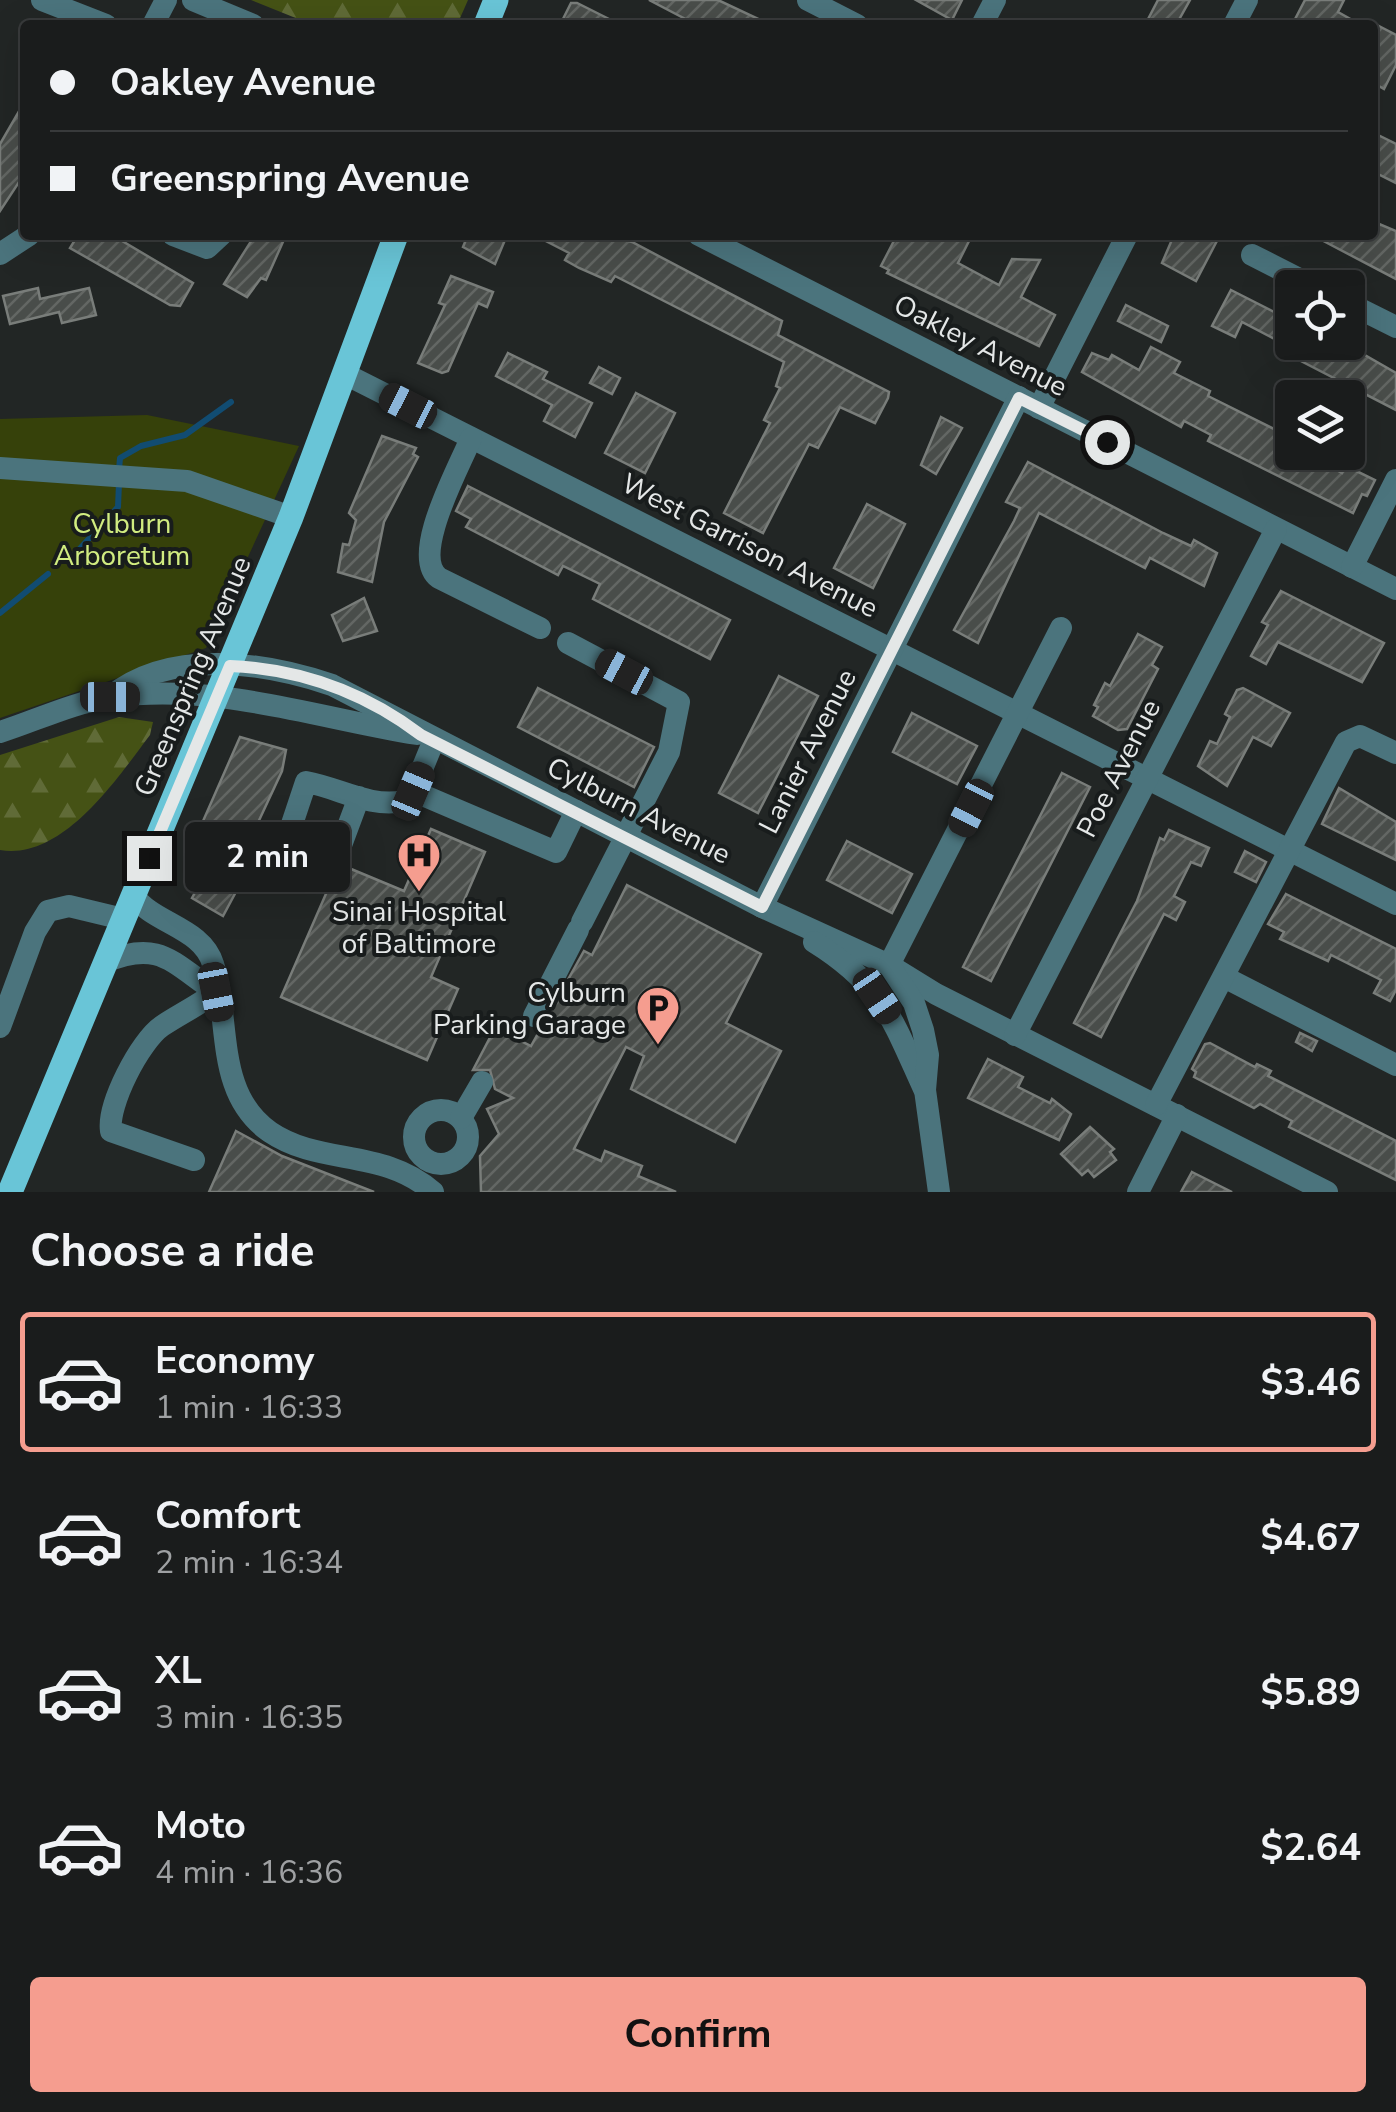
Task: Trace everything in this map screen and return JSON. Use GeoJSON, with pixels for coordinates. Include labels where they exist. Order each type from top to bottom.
{"type":"FeatureCollection","features":[{"type":"Feature","properties":{"kind":"main road","name":"Greenspring Avenue"},"geometry":{"type":"LineString","coordinates":[[10,1192],[291,517],[394,240]]}},
{"type":"Feature","properties":{"kind":"street"},"geometry":{"type":"LineString","coordinates":[[42,0],[93,20]]}},
{"type":"Feature","properties":{"kind":"street"},"geometry":{"type":"LineString","coordinates":[[193,0],[241,20]]}},
{"type":"Feature","properties":{"kind":"street"},"geometry":{"type":"LineString","coordinates":[[808,0],[848,20]]}},
{"type":"Feature","properties":{"kind":"street"},"geometry":{"type":"LineString","coordinates":[[0,254],[21,240]]}},
{"type":"Feature","properties":{"kind":"street"},"geometry":{"type":"LineString","coordinates":[[182,240],[198,248],[206,248],[215,240]]}},
{"type":"Feature","properties":{"kind":"street","name":"Oakley Avenue"},"geometry":{"type":"LineString","coordinates":[[709,240],[1396,589]]}},
{"type":"Feature","properties":{"kind":"street","name":"Lanier Avenue"},"geometry":{"type":"LineString","coordinates":[[762,907],[892,650],[1123,240]]}},
{"type":"Feature","properties":{"kind":"street"},"geometry":{"type":"LineString","coordinates":[[1252,254],[1283,270]]}},
{"type":"Feature","properties":{"kind":"street"},"geometry":{"type":"LineString","coordinates":[[1365,312],[1396,328]]}},
{"type":"Feature","properties":{"kind":"street","name":"West Garrison Avenue"},"geometry":{"type":"LineString","coordinates":[[345,374],[1396,904]]}},
{"type":"Feature","properties":{"kind":"street"},"geometry":{"type":"LineString","coordinates":[[472,438],[429,539],[428,563],[439,578],[540,628]]}},
{"type":"Feature","properties":{"kind":"street"},"geometry":{"type":"LineString","coordinates":[[0,468],[142,475],[212,487],[291,517]]}},
{"type":"Feature","properties":{"kind":"street"},"geometry":{"type":"LineString","coordinates":[[1352,567],[1396,480]]}},
{"type":"Feature","properties":{"kind":"street","name":"Poe Avenue"},"geometry":{"type":"LineString","coordinates":[[1015,1035],[1276,529]]}},
{"type":"Feature","properties":{"kind":"street"},"geometry":{"type":"LineString","coordinates":[[890,1015],[1061,628]]}},
{"type":"Feature","properties":{"kind":"street"},"geometry":{"type":"LineString","coordinates":[[534,1016],[669,752],[680,702],[568,643]]}},
{"type":"Feature","properties":{"kind":"street","name":"Cylburn Avenue"},"geometry":{"type":"LineString","coordinates":[[0,732],[110,697],[146,674],[230,666],[269,668],[332,685],[390,712],[428,738],[762,907],[902,984]]}},
{"type":"Feature","properties":{"kind":"street","name":"Cylburn Avenue"},"geometry":{"type":"LineString","coordinates":[[110,697],[216,697],[279,705],[428,738]]}},
{"type":"Feature","properties":{"kind":"street"},"geometry":{"type":"LineString","coordinates":[[1138,1192],[1167,1110],[1224,976],[1346,742],[1360,736],[1396,754]]}},
{"type":"Feature","properties":{"kind":"street"},"geometry":{"type":"LineString","coordinates":[[360,797],[392,803],[404,801],[413,791],[428,738]]}},
{"type":"Feature","properties":{"kind":"street"},"geometry":{"type":"LineString","coordinates":[[413,791],[556,852],[576,812]]}},
{"type":"Feature","properties":{"kind":"street"},"geometry":{"type":"LineString","coordinates":[[134,895],[206,950],[213,963],[234,1085],[255,1118],[269,1131],[304,1148],[414,1165],[440,1165],[464,1153],[468,1135],[461,1118],[440,1109],[421,1117],[413,1137],[414,1165],[433,1192]]}},
{"type":"Feature","properties":{"kind":"street"},"geometry":{"type":"LineString","coordinates":[[0,1027],[48,910],[57,906],[86,908],[123,920]]}},
{"type":"Feature","properties":{"kind":"street"},"geometry":{"type":"LineString","coordinates":[[762,907],[864,977],[890,1015],[924,1090]]}},
{"type":"Feature","properties":{"kind":"street"},"geometry":{"type":"LineString","coordinates":[[105,962],[152,951],[178,964],[216,992]]}},
{"type":"Feature","properties":{"kind":"street","name":"Cylburn Avenue"},"geometry":{"type":"LineString","coordinates":[[834,955],[936,994],[1327,1192]]}},
{"type":"Feature","properties":{"kind":"street"},"geometry":{"type":"LineString","coordinates":[[1224,976],[1396,1065]]}},
{"type":"Feature","properties":{"kind":"street"},"geometry":{"type":"LineString","coordinates":[[902,984],[928,1055],[924,1090],[939,1192]]}},
{"type":"Feature","properties":{"kind":"street"},"geometry":{"type":"LineString","coordinates":[[194,1160],[111,1131],[108,1118],[139,1050],[159,1028],[216,992]]}},
{"type":"Feature","properties":{"kind":"street"},"geometry":{"type":"LineString","coordinates":[[461,1118],[482,1082]]}},
{"type":"Feature","properties":{"kind":"green space"},"geometry":{"type":"Polygon","coordinates":[[[251,0],[468,0],[459,20],[301,20],[251,0]]]}},
{"type":"Feature","properties":{"kind":"green space","name":"Cylburn Arboretum"},"geometry":{"type":"Polygon","coordinates":[[[147,415],[299,446],[206,648],[0,718],[0,419],[147,415]]]}},
{"type":"Feature","properties":{"kind":"green space"},"geometry":{"type":"Polygon","coordinates":[[[119,717],[153,722],[150,735],[105,793],[67,830],[46,843],[23,850],[0,850],[0,755],[119,717]]]}},
{"type":"Feature","properties":{"kind":"building"},"geometry":{"type":"Polygon","coordinates":[[[649,0],[718,0],[760,20],[687,20],[649,0]]]}},
{"type":"Feature","properties":{"kind":"building"},"geometry":{"type":"Polygon","coordinates":[[[916,0],[962,0],[952,20],[916,0]]]}},
{"type":"Feature","properties":{"kind":"building"},"geometry":{"type":"Polygon","coordinates":[[[1158,0],[1190,0],[1179,20],[1148,20],[1158,0]]]}},
{"type":"Feature","properties":{"kind":"building"},"geometry":{"type":"Polygon","coordinates":[[[1305,0],[1344,0],[1338,12],[1352,20],[1295,20],[1305,0]]]}},
{"type":"Feature","properties":{"kind":"building"},"geometry":{"type":"Polygon","coordinates":[[[571,3],[577,3],[611,20],[562,20],[571,3]]]}},
{"type":"Feature","properties":{"kind":"building"},"geometry":{"type":"Polygon","coordinates":[[[1378,26],[1396,35],[1396,65],[1384,89],[1378,86],[1378,26]]]}},
{"type":"Feature","properties":{"kind":"building"},"geometry":{"type":"Polygon","coordinates":[[[20,110],[20,181],[0,211],[0,144],[20,110]]]}},
{"type":"Feature","properties":{"kind":"building"},"geometry":{"type":"Polygon","coordinates":[[[1378,135],[1396,144],[1396,183],[1378,174],[1378,135]]]}},
{"type":"Feature","properties":{"kind":"building"},"geometry":{"type":"Polygon","coordinates":[[[1378,224],[1396,231],[1396,279],[1322,240],[1378,240],[1378,224]]]}},
{"type":"Feature","properties":{"kind":"building"},"geometry":{"type":"Polygon","coordinates":[[[75,240],[120,240],[193,283],[180,306],[170,305],[70,248],[75,240]]]}},
{"type":"Feature","properties":{"kind":"building"},"geometry":{"type":"Polygon","coordinates":[[[252,240],[284,240],[266,280],[261,278],[247,297],[224,284],[252,240]]]}},
{"type":"Feature","properties":{"kind":"building"},"geometry":{"type":"Polygon","coordinates":[[[466,240],[505,240],[495,264],[463,247],[466,240]]]}},
{"type":"Feature","properties":{"kind":"building"},"geometry":{"type":"Polygon","coordinates":[[[544,240],[632,242],[782,321],[778,335],[889,392],[888,398],[875,423],[840,407],[818,448],[809,444],[763,533],[724,513],[770,423],[764,420],[780,388],[776,386],[784,362],[615,276],[611,282],[579,268],[565,260],[569,253],[544,240]]]}},
{"type":"Feature","properties":{"kind":"building"},"geometry":{"type":"Polygon","coordinates":[[[894,240],[970,240],[958,263],[999,285],[1012,259],[1040,260],[1021,297],[1055,315],[1039,346],[887,273],[889,270],[881,266],[894,240]]]}},
{"type":"Feature","properties":{"kind":"building"},"geometry":{"type":"Polygon","coordinates":[[[1172,240],[1217,240],[1196,281],[1162,263],[1172,240]]]}},
{"type":"Feature","properties":{"kind":"building"},"geometry":{"type":"Polygon","coordinates":[[[451,276],[493,292],[487,307],[478,303],[448,371],[442,373],[418,363],[445,305],[439,303],[451,276]]]}},
{"type":"Feature","properties":{"kind":"building"},"geometry":{"type":"Polygon","coordinates":[[[38,288],[40,299],[89,288],[96,315],[62,323],[59,312],[10,324],[3,296],[38,288]]]}},
{"type":"Feature","properties":{"kind":"building"},"geometry":{"type":"Polygon","coordinates":[[[1231,290],[1275,312],[1275,339],[1242,322],[1235,337],[1212,326],[1231,290]]]}},
{"type":"Feature","properties":{"kind":"building"},"geometry":{"type":"Polygon","coordinates":[[[1126,305],[1168,326],[1161,342],[1118,321],[1126,305]]]}},
{"type":"Feature","properties":{"kind":"building"},"geometry":{"type":"Polygon","coordinates":[[[1151,347],[1180,362],[1174,373],[1210,391],[1208,396],[1275,430],[1275,470],[1354,470],[1375,480],[1367,496],[1362,494],[1353,513],[1208,441],[1211,435],[1184,421],[1181,427],[1082,372],[1092,353],[1109,360],[1112,355],[1139,370],[1151,347]]]}},
{"type":"Feature","properties":{"kind":"building"},"geometry":{"type":"Polygon","coordinates":[[[508,353],[547,372],[543,379],[592,403],[575,437],[544,421],[552,405],[496,376],[508,353]]]}},
{"type":"Feature","properties":{"kind":"building"},"geometry":{"type":"Polygon","coordinates":[[[1365,355],[1396,373],[1396,410],[1365,394],[1365,380],[1338,380],[1299,360],[1365,360],[1365,355]]]}},
{"type":"Feature","properties":{"kind":"building"},"geometry":{"type":"Polygon","coordinates":[[[599,367],[620,378],[612,394],[590,383],[599,367]]]}},
{"type":"Feature","properties":{"kind":"building"},"geometry":{"type":"Polygon","coordinates":[[[636,393],[675,413],[645,473],[605,453],[636,393]]]}},
{"type":"Feature","properties":{"kind":"building"},"geometry":{"type":"Polygon","coordinates":[[[941,417],[962,428],[936,474],[921,465],[941,417]]]}},
{"type":"Feature","properties":{"kind":"building"},"geometry":{"type":"Polygon","coordinates":[[[382,436],[416,448],[413,454],[418,457],[384,522],[372,582],[338,572],[343,544],[349,545],[356,520],[349,513],[382,436]]]}},
{"type":"Feature","properties":{"kind":"building"},"geometry":{"type":"Polygon","coordinates":[[[1028,462],[1163,533],[1191,546],[1194,540],[1217,553],[1204,586],[1150,558],[1145,568],[1039,513],[978,643],[954,630],[1020,508],[1006,502],[1028,462]]]}},
{"type":"Feature","properties":{"kind":"building"},"geometry":{"type":"Polygon","coordinates":[[[468,486],[730,620],[710,659],[593,599],[600,584],[563,566],[558,575],[466,527],[471,519],[456,511],[468,486]]]}},
{"type":"Feature","properties":{"kind":"building"},"geometry":{"type":"Polygon","coordinates":[[[867,504],[905,524],[873,588],[834,568],[867,504]]]}},
{"type":"Feature","properties":{"kind":"building"},"geometry":{"type":"Polygon","coordinates":[[[1281,591],[1384,643],[1362,682],[1278,642],[1266,664],[1251,656],[1268,625],[1262,622],[1281,591]]]}},
{"type":"Feature","properties":{"kind":"building"},"geometry":{"type":"Polygon","coordinates":[[[364,598],[377,631],[343,641],[332,615],[364,598]]]}},
{"type":"Feature","properties":{"kind":"building"},"geometry":{"type":"Polygon","coordinates":[[[1138,634],[1162,647],[1152,665],[1158,669],[1127,729],[1118,730],[1093,716],[1098,707],[1094,705],[1105,683],[1110,686],[1138,634]]]}},
{"type":"Feature","properties":{"kind":"building"},"geometry":{"type":"Polygon","coordinates":[[[779,676],[818,696],[758,813],[719,793],[779,676]]]}},
{"type":"Feature","properties":{"kind":"building"},"geometry":{"type":"Polygon","coordinates":[[[538,688],[654,747],[634,787],[518,727],[538,688]]]}},
{"type":"Feature","properties":{"kind":"building"},"geometry":{"type":"Polygon","coordinates":[[[1243,688],[1290,713],[1271,746],[1253,737],[1227,786],[1198,766],[1210,741],[1217,744],[1230,717],[1225,714],[1237,690],[1243,688]]]}},
{"type":"Feature","properties":{"kind":"building"},"geometry":{"type":"Polygon","coordinates":[[[912,713],[977,746],[957,784],[893,752],[912,713]]]}},
{"type":"Feature","properties":{"kind":"building"},"geometry":{"type":"Polygon","coordinates":[[[240,737],[286,750],[282,771],[255,829],[274,837],[261,866],[196,837],[240,737]]]}},
{"type":"Feature","properties":{"kind":"building"},"geometry":{"type":"Polygon","coordinates":[[[1062,773],[1090,787],[991,981],[963,967],[1062,773]]]}},
{"type":"Feature","properties":{"kind":"building"},"geometry":{"type":"Polygon","coordinates":[[[1339,788],[1396,822],[1396,860],[1322,824],[1339,788]]]}},
{"type":"Feature","properties":{"kind":"building"},"geometry":{"type":"Polygon","coordinates":[[[431,829],[485,852],[431,977],[458,989],[427,1060],[281,997],[339,864],[404,891],[431,829]]]}},
{"type":"Feature","properties":{"kind":"building"},"geometry":{"type":"Polygon","coordinates":[[[1169,830],[1209,848],[1201,866],[1191,862],[1174,896],[1185,902],[1176,920],[1164,914],[1101,1037],[1074,1023],[1137,901],[1160,838],[1164,840],[1169,830]]]}},
{"type":"Feature","properties":{"kind":"building"},"geometry":{"type":"Polygon","coordinates":[[[847,841],[912,874],[892,913],[827,880],[847,841]]]}},
{"type":"Feature","properties":{"kind":"building"},"geometry":{"type":"Polygon","coordinates":[[[1245,851],[1266,862],[1256,882],[1235,872],[1245,851]]]}},
{"type":"Feature","properties":{"kind":"building"},"geometry":{"type":"Polygon","coordinates":[[[207,871],[238,888],[223,916],[192,898],[207,871]]]}},
{"type":"Feature","properties":{"kind":"building"},"geometry":{"type":"Polygon","coordinates":[[[627,885],[761,954],[726,1023],[781,1051],[735,1142],[631,1089],[644,1056],[626,1047],[574,1149],[601,1161],[605,1151],[642,1166],[638,1176],[676,1192],[481,1192],[480,1156],[499,1134],[487,1109],[513,1098],[495,1089],[490,1070],[473,1070],[495,1028],[531,1046],[584,951],[592,955],[627,885]]]}},
{"type":"Feature","properties":{"kind":"building"},"geometry":{"type":"Polygon","coordinates":[[[1286,894],[1396,949],[1396,990],[1390,1001],[1374,993],[1381,980],[1331,955],[1328,961],[1280,939],[1284,932],[1268,924],[1286,894]]]}},
{"type":"Feature","properties":{"kind":"building"},"geometry":{"type":"Polygon","coordinates":[[[1300,1033],[1317,1041],[1312,1051],[1296,1042],[1300,1033]]]}},
{"type":"Feature","properties":{"kind":"building"},"geometry":{"type":"Polygon","coordinates":[[[1205,1044],[1255,1067],[1257,1064],[1271,1071],[1268,1076],[1396,1141],[1396,1180],[1289,1127],[1292,1121],[1260,1104],[1254,1108],[1194,1077],[1196,1072],[1192,1069],[1205,1044]]]}},
{"type":"Feature","properties":{"kind":"building"},"geometry":{"type":"Polygon","coordinates":[[[988,1059],[1023,1077],[1018,1087],[1050,1103],[1052,1099],[1071,1114],[1059,1140],[968,1098],[988,1059]]]}},
{"type":"Feature","properties":{"kind":"building"},"geometry":{"type":"Polygon","coordinates":[[[1090,1127],[1114,1149],[1110,1152],[1116,1160],[1094,1177],[1088,1170],[1082,1175],[1061,1154],[1090,1127]]]}},
{"type":"Feature","properties":{"kind":"building"},"geometry":{"type":"Polygon","coordinates":[[[236,1131],[282,1156],[374,1192],[209,1192],[236,1131]]]}},
{"type":"Feature","properties":{"kind":"building"},"geometry":{"type":"Polygon","coordinates":[[[1192,1172],[1232,1192],[1181,1192],[1192,1172]]]}},
{"type":"Feature","properties":{"kind":"waterway"},"geometry":{"type":"LineString","coordinates":[[119,470],[120,458],[141,446],[185,435],[231,402]]}},
{"type":"Feature","properties":{"kind":"waterway"},"geometry":{"type":"LineString","coordinates":[[75,554],[118,507],[119,483]]}},
{"type":"Feature","properties":{"kind":"waterway"},"geometry":{"type":"LineString","coordinates":[[0,613],[48,574]]}},
{"type":"Feature","properties":{"kind":"place","name":"Sinai Hospital of Baltimore"},"geometry":{"type":"Point","coordinates":[419,893]}},
{"type":"Feature","properties":{"kind":"place","name":"Cylburn Parking Garage"},"geometry":{"type":"Point","coordinates":[658,1046]}},
{"type":"Feature","properties":{"kind":"route"},"geometry":{"type":"LineString","coordinates":[[149,858],[230,666],[269,668],[332,685],[390,712],[421,735],[762,907],[1019,398],[1107,442]]}}]}
